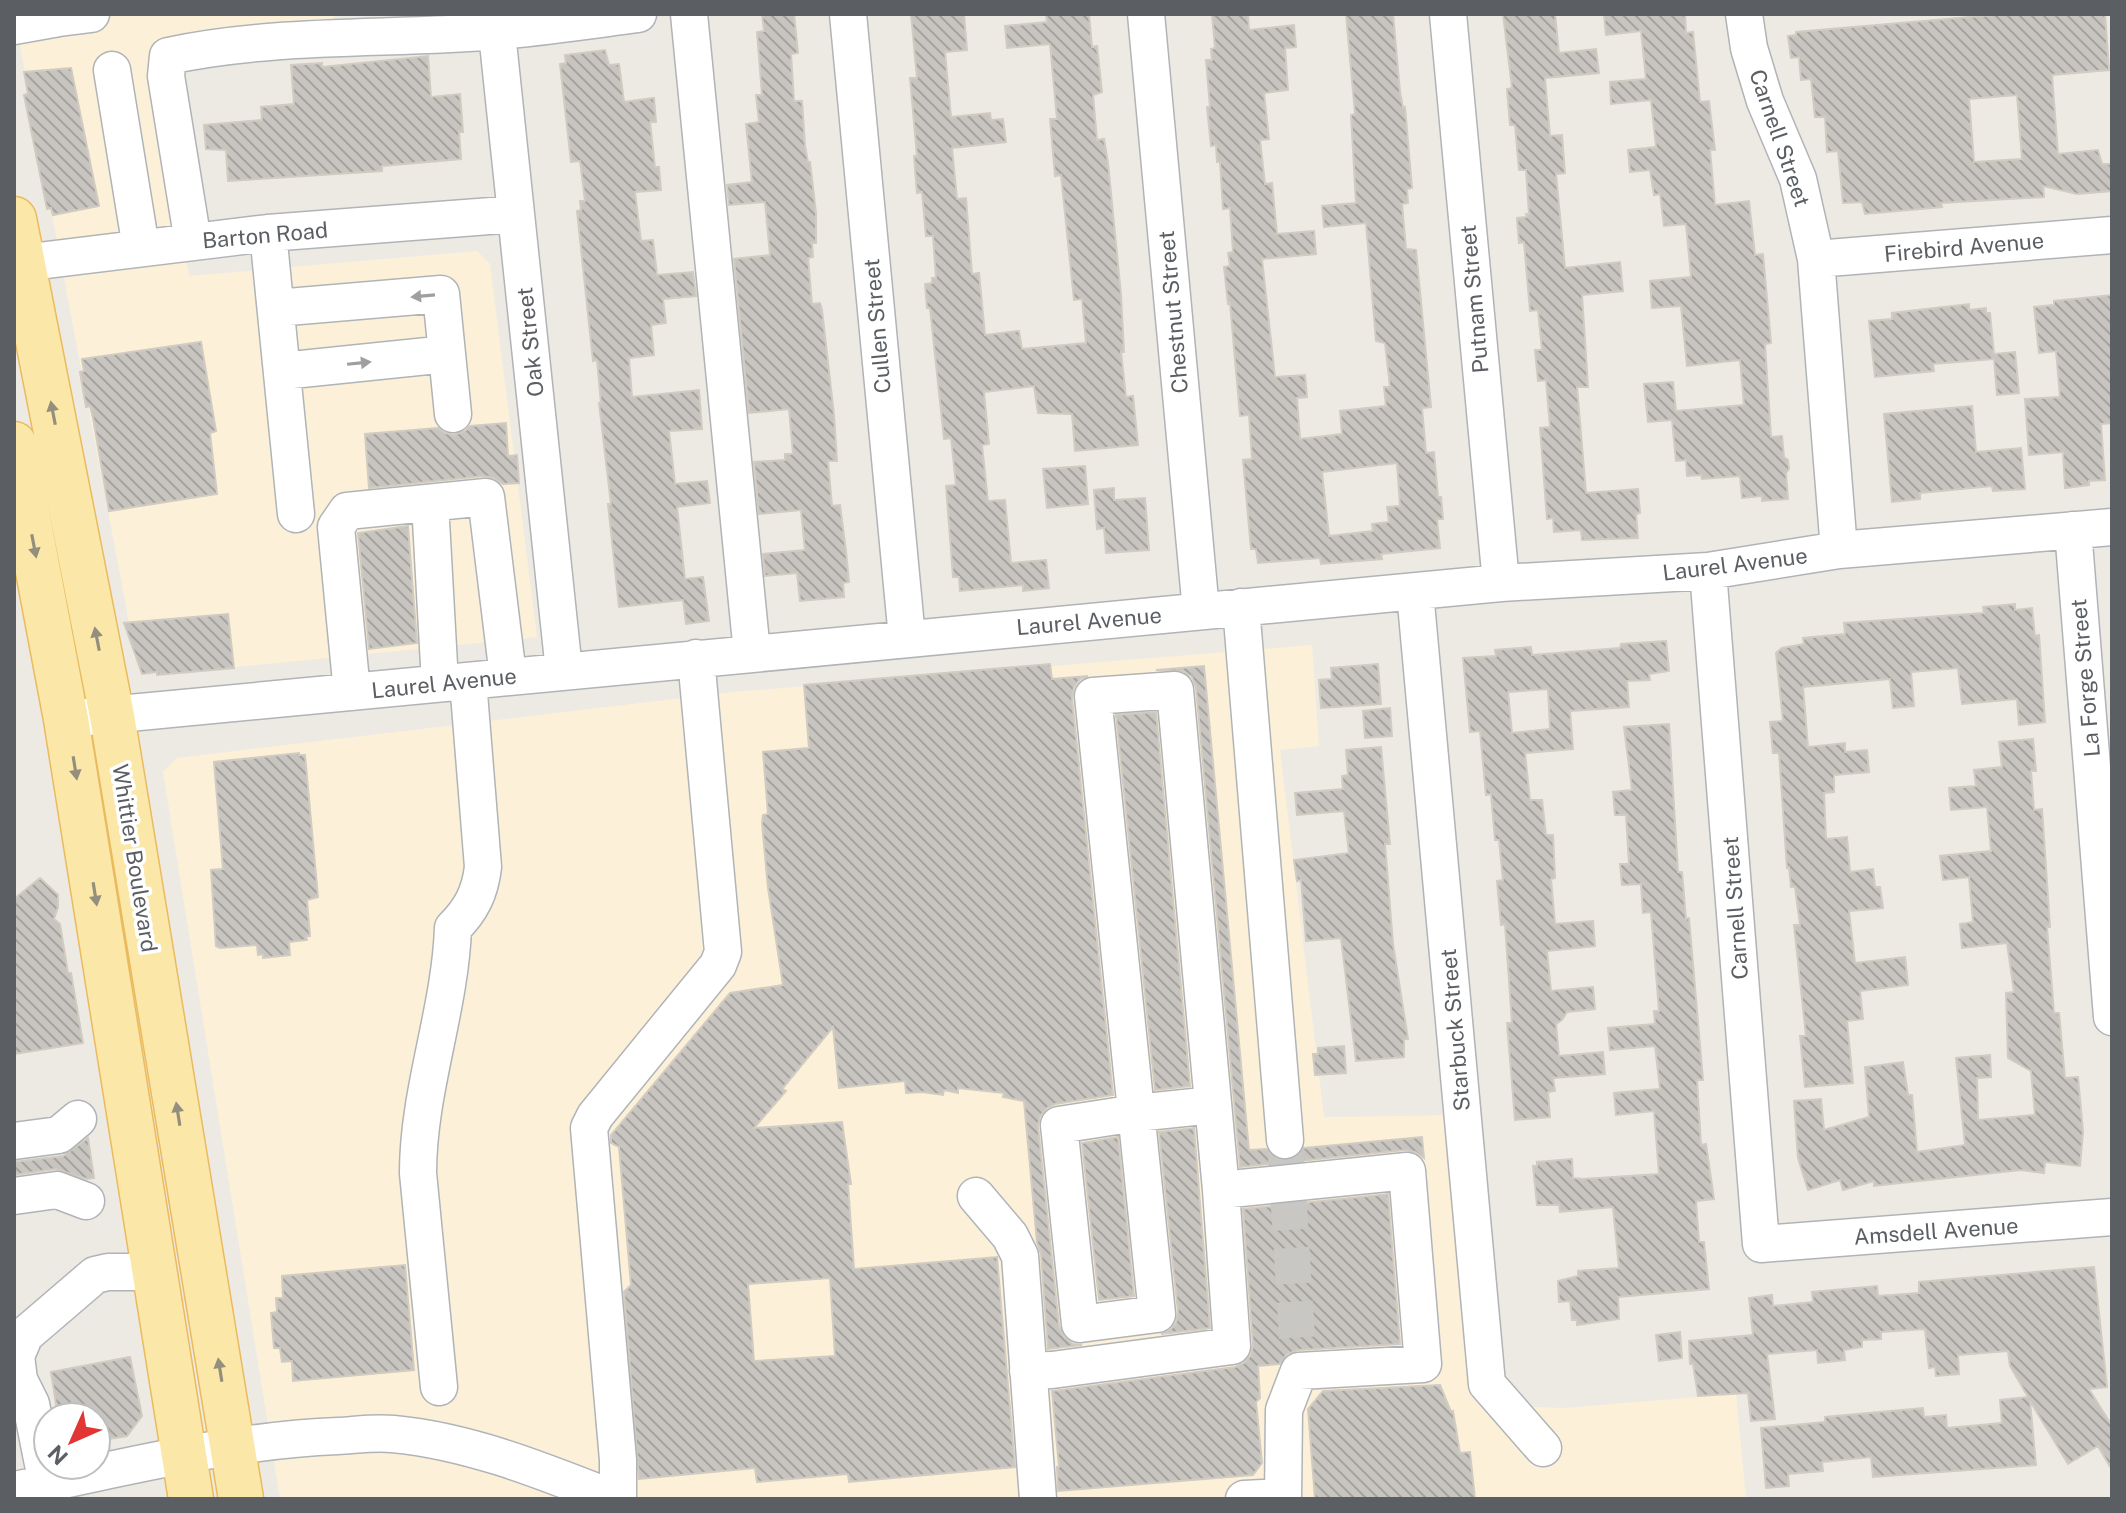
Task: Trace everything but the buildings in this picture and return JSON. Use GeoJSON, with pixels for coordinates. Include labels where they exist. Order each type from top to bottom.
{"type":"FeatureCollection","features":[{"type":"Feature","properties":{"kind":"main road","name":"Whittier Boulevard"},"geometry":{"type":"LineString","coordinates":[[14,219],[19,262],[62,458],[112,716],[241,1499]]}},
{"type":"Feature","properties":{"kind":"main road","name":"Whittier Boulevard"},"geometry":{"type":"LineString","coordinates":[[16,462],[66,719],[191,1499]]}},
{"type":"Feature","properties":{"kind":"street"},"geometry":{"type":"LineString","coordinates":[[193,242],[166,76],[168,56],[203,49],[496,22],[638,14]]}},
{"type":"Feature","properties":{"kind":"street"},"geometry":{"type":"LineString","coordinates":[[689,14],[752,653]]}},
{"type":"Feature","properties":{"kind":"street","name":"Cullen Street"},"geometry":{"type":"LineString","coordinates":[[848,14],[907,638]]}},
{"type":"Feature","properties":{"kind":"street","name":"Chestnut Street"},"geometry":{"type":"LineString","coordinates":[[1146,14],[1201,611]]}},
{"type":"Feature","properties":{"kind":"street","name":"Putnam Street"},"geometry":{"type":"LineString","coordinates":[[1448,14],[1501,583]]}},
{"type":"Feature","properties":{"kind":"street","name":"Carnell Street"},"geometry":{"type":"LineString","coordinates":[[1744,14],[1749,48],[1765,101],[1798,179],[1816,259],[1839,550]]}},
{"type":"Feature","properties":{"kind":"street"},"geometry":{"type":"LineString","coordinates":[[14,26],[70,15]]}},
{"type":"Feature","properties":{"kind":"street","name":"Oak Street"},"geometry":{"type":"LineString","coordinates":[[496,22],[564,671]]}},
{"type":"Feature","properties":{"kind":"street"},"geometry":{"type":"LineString","coordinates":[[112,70],[141,248]]}},
{"type":"Feature","properties":{"kind":"street","name":"Barton Road"},"geometry":{"type":"LineString","coordinates":[[19,262],[268,233],[516,214]]}},
{"type":"Feature","properties":{"kind":"street"},"geometry":{"type":"LineString","coordinates":[[268,233],[296,514]]}},
{"type":"Feature","properties":{"kind":"street","name":"Firebird Avenue"},"geometry":{"type":"LineString","coordinates":[[1816,259],[2112,235]]}},
{"type":"Feature","properties":{"kind":"street"},"geometry":{"type":"LineString","coordinates":[[276,308],[441,294],[453,414]]}},
{"type":"Feature","properties":{"kind":"street"},"geometry":{"type":"LineString","coordinates":[[282,371],[447,354]]}},
{"type":"Feature","properties":{"kind":"street"},"geometry":{"type":"LineString","coordinates":[[16,462],[62,458]]}},
{"type":"Feature","properties":{"kind":"street"},"geometry":{"type":"LineString","coordinates":[[352,692],[336,527],[347,511],[486,497],[508,676]]}},
{"type":"Feature","properties":{"kind":"street"},"geometry":{"type":"LineString","coordinates":[[430,503],[483,867],[469,913],[453,928],[451,967],[418,1138],[418,1173],[439,1387]]}},
{"type":"Feature","properties":{"kind":"street","name":"Laurel Avenue"},"geometry":{"type":"LineString","coordinates":[[66,719],[1501,583],[1708,571],[1839,550],[2112,527]]}},
{"type":"Feature","properties":{"kind":"street","name":"La Forge Street"},"geometry":{"type":"LineString","coordinates":[[2073,530],[2112,1017]]}},
{"type":"Feature","properties":{"kind":"street","name":"Carnell Street"},"geometry":{"type":"LineString","coordinates":[[1708,571],[1761,1244]]}},
{"type":"Feature","properties":{"kind":"street","name":"Starbuck Street"},"geometry":{"type":"LineString","coordinates":[[1415,592],[1487,1384],[1543,1448]]}},
{"type":"Feature","properties":{"kind":"street"},"geometry":{"type":"LineString","coordinates":[[1241,607],[1285,1140]]}},
{"type":"Feature","properties":{"kind":"street"},"geometry":{"type":"LineString","coordinates":[[155,1272],[95,1275],[25,1335],[16,1356],[19,1380],[31,1404],[24,1488],[232,1447],[307,1437],[392,1434],[470,1448],[561,1477],[605,1497],[617,1446],[589,1128],[595,1116],[718,965],[723,952],[696,658]]}},
{"type":"Feature","properties":{"kind":"street"},"geometry":{"type":"LineString","coordinates":[[1028,1371],[1232,1346],[1221,1190],[1175,690],[1093,696],[1136,1113],[1157,1314],[1080,1324],[1059,1125],[1136,1113],[1213,1105]]}},
{"type":"Feature","properties":{"kind":"street"},"geometry":{"type":"LineString","coordinates":[[14,1141],[59,1135],[78,1119]]}},
{"type":"Feature","properties":{"kind":"street"},"geometry":{"type":"LineString","coordinates":[[1221,1190],[1407,1171],[1423,1364],[1299,1371],[1284,1410],[1283,1498],[1244,1499]]}},
{"type":"Feature","properties":{"kind":"street"},"geometry":{"type":"LineString","coordinates":[[14,1196],[57,1190],[86,1201]]}},
{"type":"Feature","properties":{"kind":"street"},"geometry":{"type":"LineString","coordinates":[[976,1196],[1010,1236],[1020,1256],[1038,1499]]}},
{"type":"Feature","properties":{"kind":"street","name":"Amsdell Avenue"},"geometry":{"type":"LineString","coordinates":[[1761,1244],[2112,1217]]}},
{"type":"Feature","properties":{"kind":"shaded area"},"geometry":{"type":"Polygon","coordinates":[[[14,14],[334,14],[336,30],[151,44],[189,276],[477,251],[490,264],[537,637],[156,675],[134,658],[14,14]]]}},
{"type":"Feature","properties":{"kind":"shaded area"},"geometry":{"type":"Polygon","coordinates":[[[1312,645],[1319,746],[1280,750],[1324,1117],[1476,1115],[1497,1389],[1512,1406],[1564,1408],[1736,1394],[1746,1499],[280,1499],[163,772],[177,758],[733,692],[1312,645]]]}},
{"type":"Feature","properties":{"kind":"tunnel"},"geometry":{"type":"LineString","coordinates":[[1285,1140],[1299,1371]]}}]}
